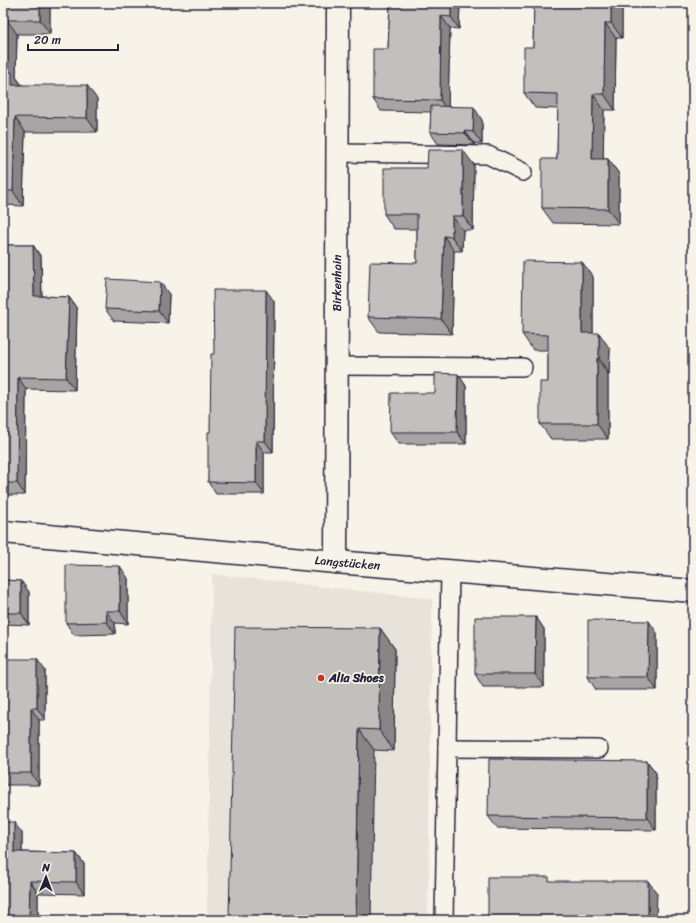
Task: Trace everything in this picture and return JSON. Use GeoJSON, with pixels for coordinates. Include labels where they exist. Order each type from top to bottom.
{"type":"FeatureCollection","features":[{"type":"Feature","properties":{"kind":"street","name":"Birkenhain"},"geometry":{"type":"LineString","coordinates":[[336,562],[338,3]]}},
{"type":"Feature","properties":{"kind":"street","name":"Langstücken"},"geometry":{"type":"LineString","coordinates":[[3,532],[450,572],[693,591]]}},
{"type":"Feature","properties":{"kind":"lane"},"geometry":{"type":"LineString","coordinates":[[337,153],[488,155],[523,172]]}},
{"type":"Feature","properties":{"kind":"lane"},"geometry":{"type":"LineString","coordinates":[[336,366],[523,367]]}},
{"type":"Feature","properties":{"kind":"lane"},"geometry":{"type":"LineString","coordinates":[[444,920],[450,572]]}},
{"type":"Feature","properties":{"kind":"lane"},"geometry":{"type":"LineString","coordinates":[[447,748],[599,749]]}},
{"type":"Feature","properties":{"kind":"shaded area"},"geometry":{"type":"Polygon","coordinates":[[[212,574],[432,599],[428,920],[207,920],[212,574]]]}},
{"type":"Feature","properties":{"kind":"building"},"geometry":{"type":"Polygon","coordinates":[[[3,3],[40,3],[40,20],[7,20],[6,72],[12,72],[12,85],[87,85],[87,118],[15,117],[13,191],[3,191],[3,3]]]}},
{"type":"Feature","properties":{"kind":"building"},"geometry":{"type":"Polygon","coordinates":[[[390,3],[451,3],[451,17],[441,16],[440,100],[373,99],[373,49],[388,49],[390,3]]]}},
{"type":"Feature","properties":{"kind":"building"},"geometry":{"type":"Polygon","coordinates":[[[534,3],[611,3],[611,23],[605,23],[604,94],[593,94],[592,159],[608,159],[608,209],[542,208],[542,159],[557,159],[558,94],[524,93],[524,47],[533,47],[534,3]]]}},
{"type":"Feature","properties":{"kind":"building"},"geometry":{"type":"Polygon","coordinates":[[[431,106],[474,107],[473,132],[430,132],[431,106]]]}},
{"type":"Feature","properties":{"kind":"building"},"geometry":{"type":"Polygon","coordinates":[[[428,150],[463,150],[463,216],[452,216],[452,237],[444,236],[441,319],[368,317],[370,262],[417,263],[417,214],[384,214],[384,168],[427,168],[428,150]]]}},
{"type":"Feature","properties":{"kind":"building"},"geometry":{"type":"Polygon","coordinates":[[[3,245],[33,245],[34,296],[69,297],[66,378],[18,377],[17,483],[3,483],[3,245]]]}},
{"type":"Feature","properties":{"kind":"building"},"geometry":{"type":"Polygon","coordinates":[[[523,261],[582,262],[582,333],[599,333],[599,358],[597,358],[597,424],[540,424],[540,382],[548,382],[548,335],[522,334],[523,261]]]}},
{"type":"Feature","properties":{"kind":"building"},"geometry":{"type":"Polygon","coordinates":[[[107,279],[160,282],[159,311],[105,309],[107,279]]]}},
{"type":"Feature","properties":{"kind":"building"},"geometry":{"type":"Polygon","coordinates":[[[213,290],[266,290],[265,441],[256,441],[256,483],[208,482],[211,354],[214,354],[213,290]]]}},
{"type":"Feature","properties":{"kind":"building"},"geometry":{"type":"Polygon","coordinates":[[[435,373],[458,374],[457,432],[390,432],[391,393],[435,393],[435,373]]]}},
{"type":"Feature","properties":{"kind":"building"},"geometry":{"type":"Polygon","coordinates":[[[66,565],[120,566],[120,611],[106,611],[107,622],[66,623],[66,565]]]}},
{"type":"Feature","properties":{"kind":"building"},"geometry":{"type":"Polygon","coordinates":[[[3,580],[21,581],[21,613],[3,613],[3,580]]]}},
{"type":"Feature","properties":{"kind":"building"},"geometry":{"type":"Polygon","coordinates":[[[475,617],[536,617],[535,674],[475,674],[475,617]]]}},
{"type":"Feature","properties":{"kind":"building"},"geometry":{"type":"Polygon","coordinates":[[[588,620],[649,621],[648,677],[588,677],[588,620]]]}},
{"type":"Feature","properties":{"kind":"building"},"geometry":{"type":"Polygon","coordinates":[[[235,627],[380,628],[379,730],[359,729],[356,920],[229,920],[235,627]]]}},
{"type":"Feature","properties":{"kind":"building"},"geometry":{"type":"Polygon","coordinates":[[[3,659],[37,659],[37,708],[31,708],[31,773],[3,773],[3,659]]]}},
{"type":"Feature","properties":{"kind":"building"},"geometry":{"type":"Polygon","coordinates":[[[489,759],[647,761],[647,818],[488,816],[489,759]]]}},
{"type":"Feature","properties":{"kind":"building"},"geometry":{"type":"Polygon","coordinates":[[[3,822],[14,822],[14,852],[76,853],[76,882],[30,881],[29,920],[3,920],[3,822]]]}},
{"type":"Feature","properties":{"kind":"building"},"geometry":{"type":"Polygon","coordinates":[[[488,877],[549,877],[549,881],[648,881],[648,920],[488,920],[488,877]]]}},
{"type":"Feature","properties":{"kind":"place","name":"Alia Shoes"},"geometry":{"type":"Point","coordinates":[321,678]}}]}
